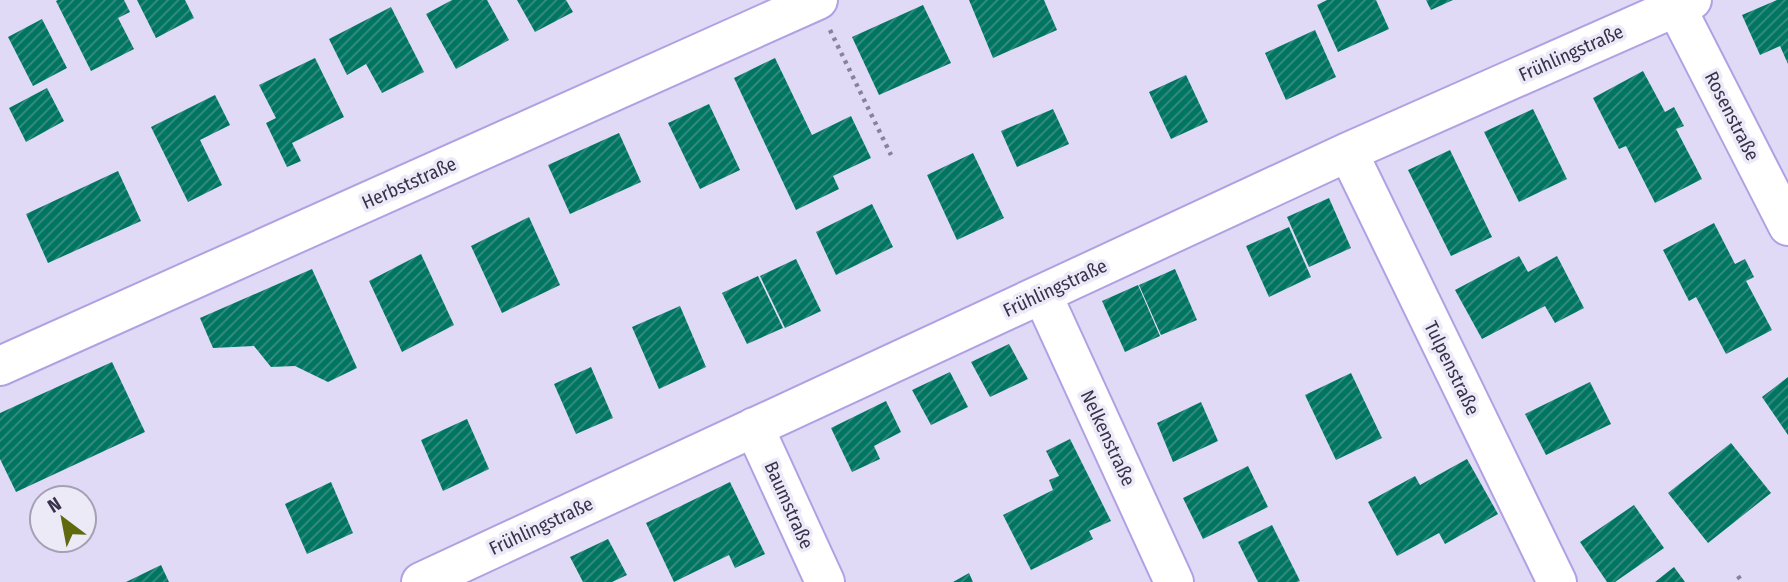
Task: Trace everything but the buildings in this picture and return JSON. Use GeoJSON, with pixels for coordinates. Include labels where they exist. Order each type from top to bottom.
{"type":"FeatureCollection","features":[{"type":"Feature","properties":{"kind":"street","name":"Herbststraße"},"geometry":{"type":"LineString","coordinates":[[0,366],[817,0]]}},
{"type":"Feature","properties":{"kind":"street","name":"Frühlingstraße"},"geometry":{"type":"LineString","coordinates":[[421,582],[1348,152],[1684,4]]}},
{"type":"Feature","properties":{"kind":"street","name":"Rosenstraße"},"geometry":{"type":"LineString","coordinates":[[1684,4],[1788,226]]}},
{"type":"Feature","properties":{"kind":"street","name":"Tulpenstraße"},"geometry":{"type":"LineString","coordinates":[[1348,152],[1557,582]]}},
{"type":"Feature","properties":{"kind":"street","name":"Nelkenstraße"},"geometry":{"type":"LineString","coordinates":[[1042,294],[1174,582]]}},
{"type":"Feature","properties":{"kind":"street","name":"Baumstraße"},"geometry":{"type":"LineString","coordinates":[[754,427],[825,582]]}},
{"type":"Feature","properties":{"kind":"path"},"geometry":{"type":"LineString","coordinates":[[817,0],[891,156]]}},
{"type":"Feature","properties":{"kind":"path"},"geometry":{"type":"LineString","coordinates":[[1738,576],[1742,582]]}}]}
